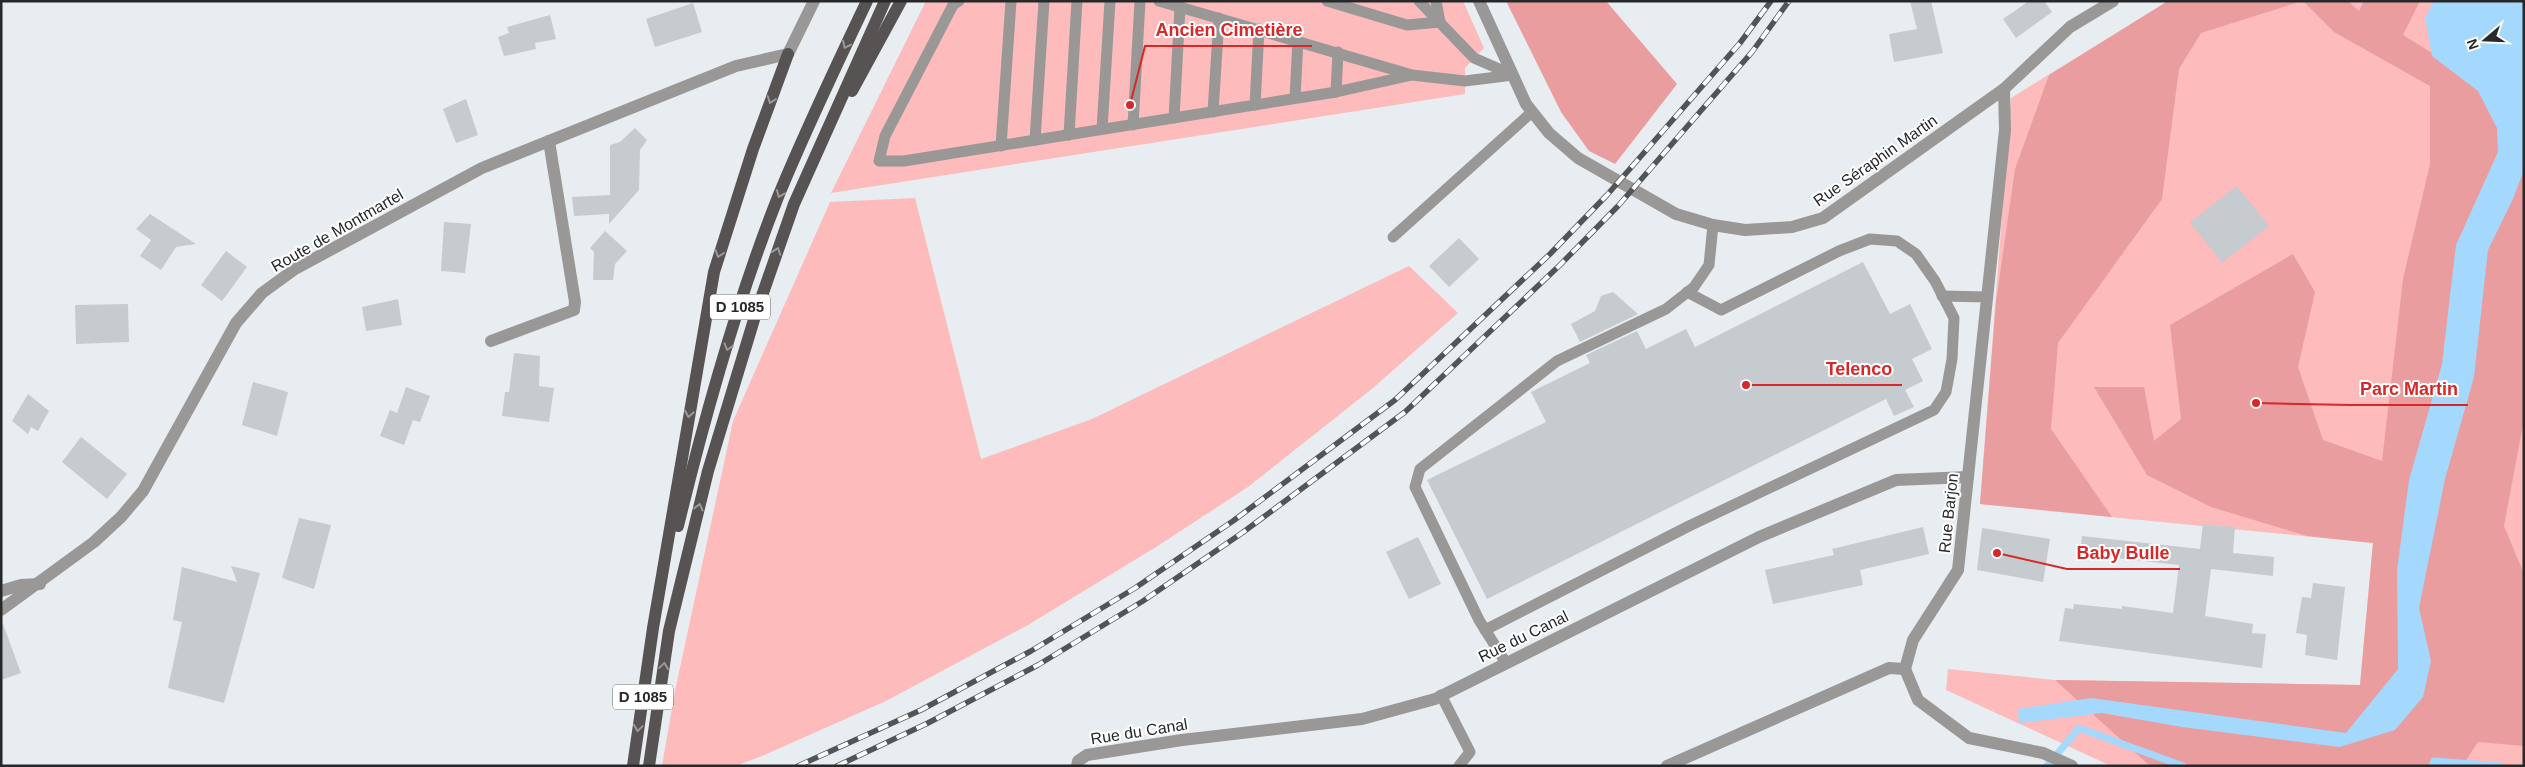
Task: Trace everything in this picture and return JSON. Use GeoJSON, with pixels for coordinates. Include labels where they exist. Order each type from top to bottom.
{"type":"FeatureCollection","features":[{"type":"Feature","properties":{"kind":"main road","name":"D 1085"},"geometry":{"type":"LineString","coordinates":[[633,766],[652,628],[692,467],[740,308],[782,190],[828,81],[867,1]]}},
{"type":"Feature","properties":{"kind":"main road","name":"D 1085"},"geometry":{"type":"LineString","coordinates":[[649,766],[669,631],[708,471],[756,313],[794,204],[885,1]]}},
{"type":"Feature","properties":{"kind":"main road"},"geometry":{"type":"LineString","coordinates":[[794,204],[885,27],[901,1]]}},
{"type":"Feature","properties":{"kind":"main road"},"geometry":{"type":"LineString","coordinates":[[652,628],[714,272],[754,148],[788,54]]}},
{"type":"Feature","properties":{"kind":"street"},"geometry":{"type":"LineString","coordinates":[[788,54],[814,1]]}},
{"type":"Feature","properties":{"kind":"street","name":"Rue Séraphin Martin"},"geometry":{"type":"LineString","coordinates":[[1479,1],[1526,104],[1549,133],[1578,158],[1676,214],[1713,225],[1745,230],[1792,227],[1822,218],[2004,90],[2070,27],[2113,1]]}},
{"type":"Feature","properties":{"kind":"street","name":"Route de Montmartel"},"geometry":{"type":"LineString","coordinates":[[1,610],[40,584],[94,542],[121,518],[143,491],[236,324],[262,292],[295,269],[482,168],[736,66],[788,54]]}},
{"type":"Feature","properties":{"kind":"street","name":"Rue Barjon"},"geometry":{"type":"LineString","coordinates":[[1905,669],[1913,640],[1958,570],[2005,130],[2004,90]]}},
{"type":"Feature","properties":{"kind":"street"},"geometry":{"type":"LineString","coordinates":[[491,341],[574,310],[575,302],[550,141]]}},
{"type":"Feature","properties":{"kind":"street","name":"Rue du Canal"},"geometry":{"type":"LineString","coordinates":[[1077,766],[1078,761],[1087,755],[1182,740],[1362,719],[1441,695],[1759,537],[1896,480],[1968,477]]}},
{"type":"Feature","properties":{"kind":"street"},"geometry":{"type":"LineString","coordinates":[[1,591],[21,584],[40,584]]}},
{"type":"Feature","properties":{"kind":"street"},"geometry":{"type":"LineString","coordinates":[[1667,766],[1889,668],[1905,669],[1918,700],[1969,738],[2043,753],[2069,764]]}},
{"type":"Feature","properties":{"kind":"lane"},"geometry":{"type":"LineString","coordinates":[[959,1],[953,5],[884,136],[879,161],[904,161],[1133,125],[1336,92],[1412,75]]}},
{"type":"Feature","properties":{"kind":"lane"},"geometry":{"type":"LineString","coordinates":[[1001,146],[1011,1]]}},
{"type":"Feature","properties":{"kind":"lane"},"geometry":{"type":"LineString","coordinates":[[1034,140],[1044,1]]}},
{"type":"Feature","properties":{"kind":"lane"},"geometry":{"type":"LineString","coordinates":[[1069,135],[1077,1]]}},
{"type":"Feature","properties":{"kind":"lane"},"geometry":{"type":"LineString","coordinates":[[1102,130],[1110,1]]}},
{"type":"Feature","properties":{"kind":"lane"},"geometry":{"type":"LineString","coordinates":[[1133,125],[1140,1]]}},
{"type":"Feature","properties":{"kind":"lane"},"geometry":{"type":"LineString","coordinates":[[1160,1],[1412,75],[1465,81],[1513,74]]}},
{"type":"Feature","properties":{"kind":"lane"},"geometry":{"type":"LineString","coordinates":[[1327,1],[1407,25],[1440,22]]}},
{"type":"Feature","properties":{"kind":"lane"},"geometry":{"type":"LineString","coordinates":[[1419,1],[1474,58],[1513,74]]}},
{"type":"Feature","properties":{"kind":"lane"},"geometry":{"type":"LineString","coordinates":[[1436,1],[1440,22]]}},
{"type":"Feature","properties":{"kind":"lane"},"geometry":{"type":"LineString","coordinates":[[1174,118],[1180,7]]}},
{"type":"Feature","properties":{"kind":"lane"},"geometry":{"type":"LineString","coordinates":[[1213,112],[1219,18]]}},
{"type":"Feature","properties":{"kind":"lane"},"geometry":{"type":"LineString","coordinates":[[1255,105],[1259,29]]}},
{"type":"Feature","properties":{"kind":"lane"},"geometry":{"type":"LineString","coordinates":[[1295,98],[1298,40]]}},
{"type":"Feature","properties":{"kind":"lane"},"geometry":{"type":"LineString","coordinates":[[1336,92],[1338,52]]}},
{"type":"Feature","properties":{"kind":"lane"},"geometry":{"type":"LineString","coordinates":[[1393,237],[1532,112]]}},
{"type":"Feature","properties":{"kind":"lane"},"geometry":{"type":"LineString","coordinates":[[1506,663],[1486,630],[1415,487],[1420,469],[1557,361],[1666,309],[1688,292],[1694,287],[1709,265],[1713,225]]}},
{"type":"Feature","properties":{"kind":"lane"},"geometry":{"type":"LineString","coordinates":[[1486,630],[1689,526],[1934,410],[1946,392],[1952,359],[1954,318],[1916,254],[1897,241],[1870,239],[1839,251],[1721,310],[1688,292]]}},
{"type":"Feature","properties":{"kind":"lane"},"geometry":{"type":"LineString","coordinates":[[1942,296],[1987,297]]}},
{"type":"Feature","properties":{"kind":"lane"},"geometry":{"type":"LineString","coordinates":[[1441,695],[1470,752],[1459,766]]}},
{"type":"Feature","properties":{"kind":"shaded area"},"geometry":{"type":"Polygon","coordinates":[[[926,1],[1463,1],[1484,48],[1465,68],[1465,94],[831,193],[926,1]]]}},
{"type":"Feature","properties":{"kind":"shaded area"},"geometry":{"type":"Polygon","coordinates":[[[1506,1],[1606,1],[1677,84],[1615,164],[1589,151],[1561,112],[1506,1]]]}},
{"type":"Feature","properties":{"kind":"shaded area"},"geometry":{"type":"Polygon","coordinates":[[[2168,1],[2524,1],[2524,766],[2111,766],[1946,690],[1948,669],[2055,680],[2360,685],[2373,543],[1980,504],[2011,98],[2168,1]]]}},
{"type":"Feature","properties":{"kind":"shaded area"},"geometry":{"type":"Polygon","coordinates":[[[2168,1],[2302,1],[2201,33],[2179,69],[2162,199],[2058,343],[2051,429],[2112,517],[1980,504],[1996,302],[2015,169],[2049,75],[2168,1]]]}},
{"type":"Feature","properties":{"kind":"shaded area"},"geometry":{"type":"Polygon","coordinates":[[[2303,1],[2348,1],[2359,11],[2364,1],[2420,1],[2403,35],[2513,103],[2524,88],[2524,419],[2504,526],[2524,574],[2524,746],[2478,742],[2462,766],[2150,766],[2055,680],[2360,685],[2373,543],[2307,536],[2211,507],[2147,475],[2094,387],[2144,387],[2154,441],[2181,419],[2170,325],[2293,254],[2315,292],[2298,367],[2323,440],[2382,461],[2403,279],[2430,164],[2430,86],[2334,32],[2303,1]]]}},
{"type":"Feature","properties":{"kind":"shaded area"},"geometry":{"type":"Polygon","coordinates":[[[915,198],[981,459],[1092,419],[1409,266],[1458,313],[1373,388],[1248,487],[1156,547],[1028,625],[886,701],[762,756],[735,766],[662,766],[675,691],[733,421],[830,202],[915,198]]]}},
{"type":"Feature","properties":{"kind":"water"},"geometry":{"type":"Polygon","coordinates":[[[2434,1],[2524,1],[2524,170],[2513,199],[2488,250],[2474,377],[2445,479],[2419,608],[2431,661],[2423,697],[2395,730],[2340,747],[2182,727],[2102,713],[2019,723],[2018,709],[2091,698],[2346,733],[2398,669],[2397,570],[2409,480],[2442,364],[2456,245],[2498,152],[2497,128],[2478,91],[2432,56],[2425,18],[2434,1]]]}},
{"type":"Feature","properties":{"kind":"building"},"geometry":{"type":"Polygon","coordinates":[[[1910,1],[1931,1],[1943,53],[1894,62],[1889,34],[1917,29],[1910,1]]]}},
{"type":"Feature","properties":{"kind":"building"},"geometry":{"type":"Polygon","coordinates":[[[2029,1],[2044,1],[2052,12],[2016,38],[2003,19],[2029,1]]]}},
{"type":"Feature","properties":{"kind":"building"},"geometry":{"type":"Polygon","coordinates":[[[693,3],[702,32],[655,47],[646,19],[693,3]]]}},
{"type":"Feature","properties":{"kind":"building"},"geometry":{"type":"Polygon","coordinates":[[[550,15],[556,39],[535,43],[536,49],[504,56],[498,37],[509,33],[507,27],[550,15]]]}},
{"type":"Feature","properties":{"kind":"building"},"geometry":{"type":"Polygon","coordinates":[[[466,99],[478,135],[456,143],[443,109],[466,99]]]}},
{"type":"Feature","properties":{"kind":"building"},"geometry":{"type":"Polygon","coordinates":[[[635,128],[647,140],[640,150],[639,190],[609,224],[609,214],[574,216],[572,197],[610,195],[610,145],[620,142],[635,128]]]}},
{"type":"Feature","properties":{"kind":"building"},"geometry":{"type":"Polygon","coordinates":[[[2237,186],[2269,226],[2222,263],[2190,222],[2237,186]]]}},
{"type":"Feature","properties":{"kind":"building"},"geometry":{"type":"Polygon","coordinates":[[[150,214],[196,244],[176,247],[161,270],[140,256],[151,240],[136,229],[150,214]]]}},
{"type":"Feature","properties":{"kind":"building"},"geometry":{"type":"Polygon","coordinates":[[[444,222],[471,224],[465,273],[441,271],[444,222]]]}},
{"type":"Feature","properties":{"kind":"building"},"geometry":{"type":"Polygon","coordinates":[[[605,231],[627,251],[615,264],[613,280],[593,280],[594,252],[590,248],[605,231]]]}},
{"type":"Feature","properties":{"kind":"building"},"geometry":{"type":"Polygon","coordinates":[[[1459,238],[1479,259],[1449,287],[1429,266],[1459,238]]]}},
{"type":"Feature","properties":{"kind":"building"},"geometry":{"type":"Polygon","coordinates":[[[226,251],[247,267],[222,301],[201,285],[226,251]]]}},
{"type":"Feature","properties":{"kind":"building"},"geometry":{"type":"Polygon","coordinates":[[[1863,262],[1890,314],[1910,304],[1932,349],[1912,359],[1923,381],[1905,390],[1914,407],[1894,416],[1886,399],[1487,599],[1427,480],[1546,422],[1531,392],[1590,363],[1586,355],[1637,331],[1646,349],[1686,329],[1695,347],[1863,262]]]}},
{"type":"Feature","properties":{"kind":"building"},"geometry":{"type":"Polygon","coordinates":[[[1613,292],[1638,314],[1580,342],[1571,324],[1595,311],[1601,296],[1613,292]]]}},
{"type":"Feature","properties":{"kind":"building"},"geometry":{"type":"Polygon","coordinates":[[[398,299],[402,325],[366,331],[362,307],[398,299]]]}},
{"type":"Feature","properties":{"kind":"building"},"geometry":{"type":"Polygon","coordinates":[[[128,304],[129,342],[76,344],[75,305],[128,304]]]}},
{"type":"Feature","properties":{"kind":"building"},"geometry":{"type":"Polygon","coordinates":[[[514,353],[540,356],[539,386],[554,388],[549,422],[502,416],[505,392],[509,392],[514,353]]]}},
{"type":"Feature","properties":{"kind":"building"},"geometry":{"type":"Polygon","coordinates":[[[253,382],[288,392],[277,436],[242,425],[253,382]]]}},
{"type":"Feature","properties":{"kind":"building"},"geometry":{"type":"Polygon","coordinates":[[[406,387],[430,396],[420,422],[413,420],[404,445],[380,436],[390,410],[397,413],[406,387]]]}},
{"type":"Feature","properties":{"kind":"building"},"geometry":{"type":"Polygon","coordinates":[[[28,394],[49,411],[38,431],[31,427],[28,434],[12,421],[28,394]]]}},
{"type":"Feature","properties":{"kind":"building"},"geometry":{"type":"Polygon","coordinates":[[[81,437],[127,474],[107,499],[62,462],[81,437]]]}},
{"type":"Feature","properties":{"kind":"building"},"geometry":{"type":"Polygon","coordinates":[[[299,518],[331,525],[314,589],[282,578],[299,518]]]}},
{"type":"Feature","properties":{"kind":"building"},"geometry":{"type":"Polygon","coordinates":[[[2203,524],[2235,527],[2233,553],[2274,557],[2273,576],[2211,569],[2205,616],[2253,624],[2252,633],[2266,634],[2262,668],[2059,641],[2065,608],[2073,609],[2074,604],[2122,609],[2122,606],[2173,613],[2179,565],[2080,554],[2082,536],[2200,549],[2203,524]]]}},
{"type":"Feature","properties":{"kind":"building"},"geometry":{"type":"Polygon","coordinates":[[[1923,527],[1929,554],[1860,570],[1863,585],[1773,604],[1765,570],[1834,555],[1832,549],[1923,527]]]}},
{"type":"Feature","properties":{"kind":"building"},"geometry":{"type":"Polygon","coordinates":[[[1982,528],[2050,539],[2043,582],[1977,570],[1982,528]]]}},
{"type":"Feature","properties":{"kind":"building"},"geometry":{"type":"Polygon","coordinates":[[[1418,537],[1441,584],[1409,599],[1386,552],[1418,537]]]}},
{"type":"Feature","properties":{"kind":"building"},"geometry":{"type":"Polygon","coordinates":[[[231,566],[260,573],[224,703],[168,688],[182,622],[173,620],[182,567],[237,582],[231,566]]]}},
{"type":"Feature","properties":{"kind":"building"},"geometry":{"type":"Polygon","coordinates":[[[2313,583],[2345,587],[2337,660],[2305,655],[2307,635],[2296,633],[2302,597],[2311,598],[2313,583]]]}},
{"type":"Feature","properties":{"kind":"building"},"geometry":{"type":"Polygon","coordinates":[[[3,624],[21,673],[1,680],[1,625],[3,624]]]}},
{"type":"Feature","properties":{"kind":"waterway"},"geometry":{"type":"LineString","coordinates":[[2047,766],[2079,728],[2183,766]]}},
{"type":"Feature","properties":{"kind":"waterway"},"geometry":{"type":"LineString","coordinates":[[2432,766],[2434,761],[2501,766]]}},
{"type":"Feature","properties":{"kind":"railway"},"geometry":{"type":"LineString","coordinates":[[798,766],[921,710],[1031,651],[1135,588],[1233,521],[1395,400],[1550,254],[1607,195],[1740,43],[1771,1]]}},
{"type":"Feature","properties":{"kind":"railway"},"geometry":{"type":"LineString","coordinates":[[837,766],[928,723],[1038,665],[1143,601],[1242,533],[1405,412],[1560,265],[1618,206],[1752,52],[1789,1]]}},
{"type":"Feature","properties":{"kind":"place","name":"Ancien Cimetière"},"geometry":{"type":"Point","coordinates":[1130,105]}},
{"type":"Feature","properties":{"kind":"place","name":"Telenco"},"geometry":{"type":"Point","coordinates":[1746,385]}},
{"type":"Feature","properties":{"kind":"place","name":"Parc Martin"},"geometry":{"type":"Point","coordinates":[2256,403]}},
{"type":"Feature","properties":{"kind":"place","name":"Baby Bulle"},"geometry":{"type":"Point","coordinates":[1997,553]}}]}
